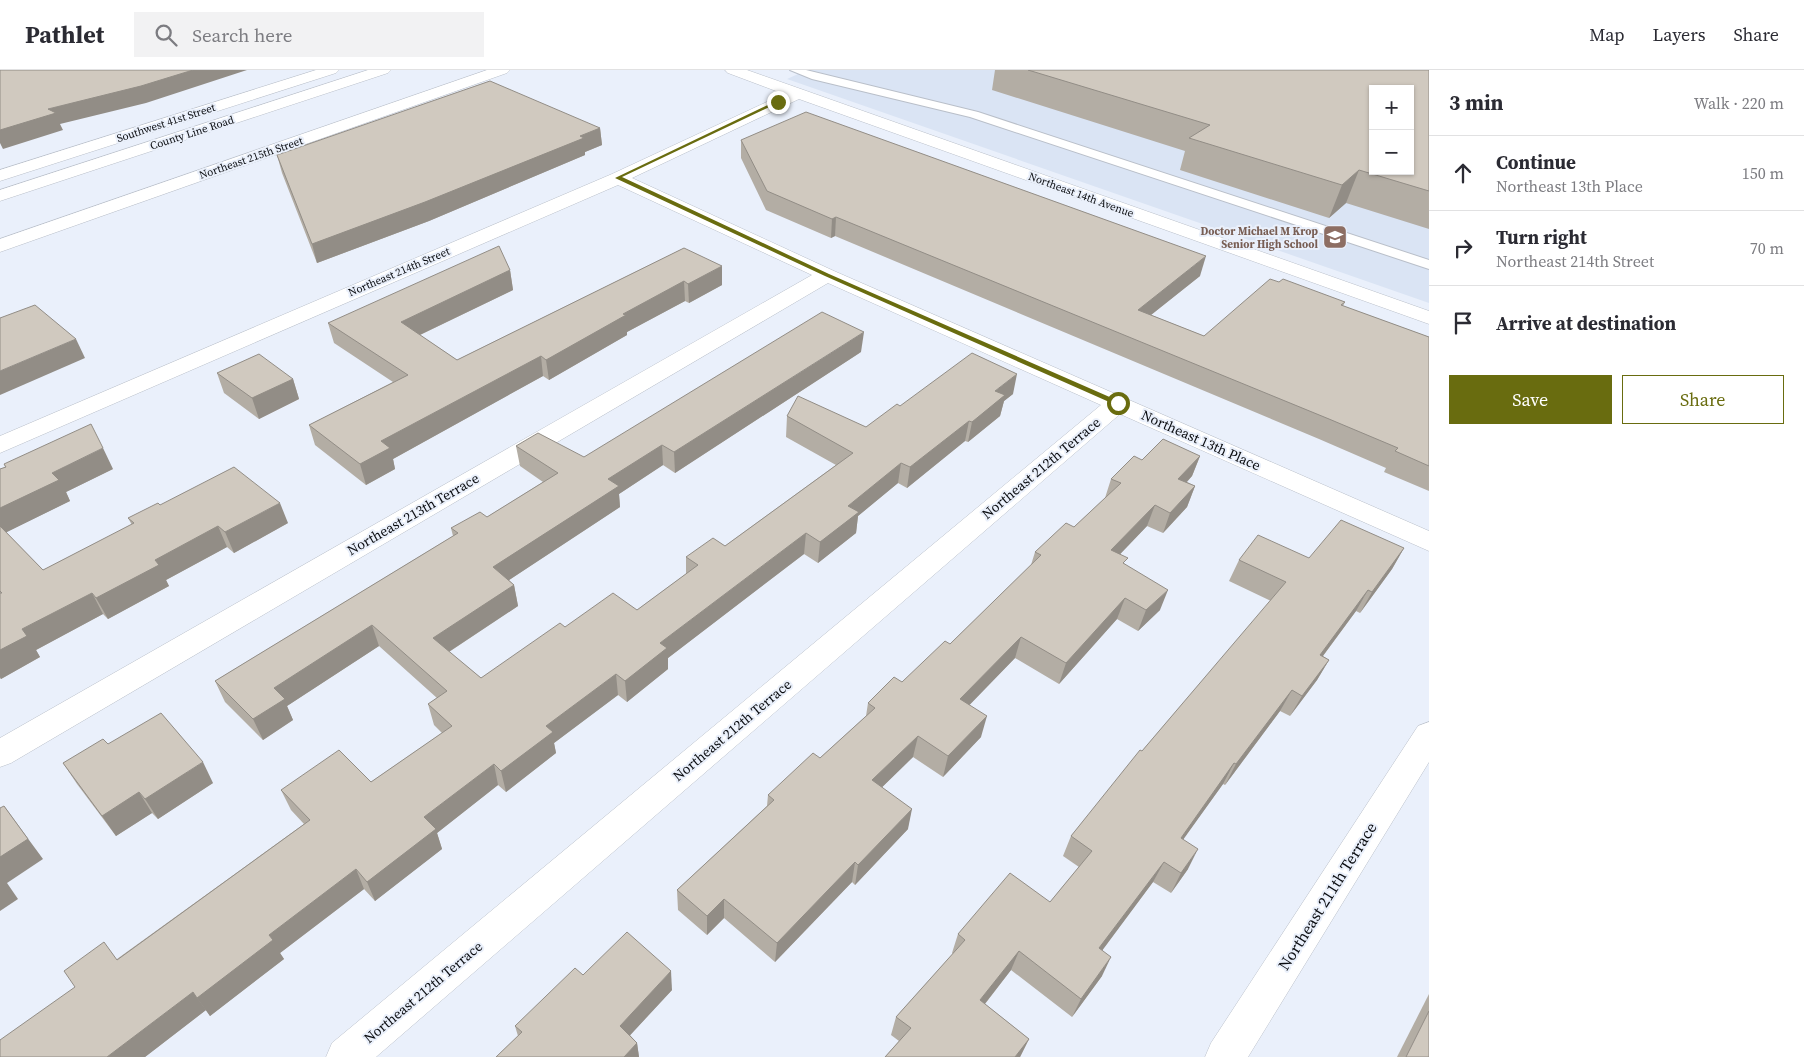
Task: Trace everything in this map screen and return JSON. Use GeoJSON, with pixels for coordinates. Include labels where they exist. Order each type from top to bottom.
{"type":"FeatureCollection","features":[{"type":"Feature","properties":{"kind":"street","name":"Southwest 41st Street"},"geometry":{"type":"LineString","coordinates":[[0,176],[331,70]]}},
{"type":"Feature","properties":{"kind":"street","name":"County Line Road"},"geometry":{"type":"LineString","coordinates":[[0,196],[383,70]]}},
{"type":"Feature","properties":{"kind":"street","name":"Northeast 215th Street"},"geometry":{"type":"LineString","coordinates":[[0,246],[502,70]]}},
{"type":"Feature","properties":{"kind":"street","name":"Northeast 14th Avenue"},"geometry":{"type":"LineString","coordinates":[[732,70],[1429,318]]}},
{"type":"Feature","properties":{"kind":"street","name":"Northeast 214th Street"},"geometry":{"type":"LineString","coordinates":[[0,445],[618,178],[796,94]]}},
{"type":"Feature","properties":{"kind":"street","name":"Northeast 13th Place"},"geometry":{"type":"LineString","coordinates":[[618,178],[827,275],[1429,542]]}},
{"type":"Feature","properties":{"kind":"street","name":"Northeast 213th Terrace"},"geometry":{"type":"LineString","coordinates":[[0,754],[827,275]]}},
{"type":"Feature","properties":{"kind":"street","name":"Northeast 212th Terrace"},"geometry":{"type":"LineString","coordinates":[[346,1057],[1118,403]]}},
{"type":"Feature","properties":{"kind":"street","name":"Northeast 211th Terrace"},"geometry":{"type":"LineString","coordinates":[[1225,1057],[1429,736]]}},
{"type":"Feature","properties":{"kind":"lane"},"geometry":{"type":"LineString","coordinates":[[795,70],[816,77],[974,114],[1429,264]]}},
{"type":"Feature","properties":{"kind":"shaded area","name":"Doctor Michael M Krop Senior High School"},"geometry":{"type":"Polygon","coordinates":[[[807,70],[1429,70],[1429,303],[787,79],[807,70]]]}},
{"type":"Feature","properties":{"kind":"building"},"geometry":{"type":"Polygon","coordinates":[[[0,70],[193,70],[141,86],[48,109],[56,113],[0,130],[0,70]]]}},
{"type":"Feature","properties":{"kind":"building"},"geometry":{"type":"Polygon","coordinates":[[[1028,70],[1429,70],[1429,191],[1376,175],[1414,175],[1414,85],[1369,85],[1369,173],[1359,170],[1342,185],[1189,138],[1210,125],[1028,70]]]}},
{"type":"Feature","properties":{"kind":"building"},"geometry":{"type":"Polygon","coordinates":[[[490,81],[600,128],[580,136],[584,138],[425,202],[312,244],[277,155],[490,81]]]}},
{"type":"Feature","properties":{"kind":"building"},"geometry":{"type":"Polygon","coordinates":[[[806,112],[1206,256],[1138,310],[1204,336],[1270,279],[1279,282],[1283,279],[1345,302],[1341,305],[1429,337],[1429,466],[1395,451],[1398,448],[1329,419],[836,217],[832,219],[767,191],[741,140],[806,112]]]}},
{"type":"Feature","properties":{"kind":"building"},"geometry":{"type":"Polygon","coordinates":[[[499,246],[510,270],[401,322],[457,360],[684,248],[722,266],[688,284],[684,281],[623,314],[626,315],[546,360],[541,356],[381,441],[390,448],[360,464],[309,425],[408,375],[328,323],[499,246]]]}},
{"type":"Feature","properties":{"kind":"building"},"geometry":{"type":"Polygon","coordinates":[[[35,305],[76,339],[0,371],[0,318],[35,305]]]}},
{"type":"Feature","properties":{"kind":"building"},"geometry":{"type":"Polygon","coordinates":[[[822,312],[864,332],[674,452],[662,445],[608,479],[619,486],[493,567],[514,585],[433,638],[481,678],[560,623],[565,627],[613,593],[637,610],[698,565],[686,557],[713,538],[725,546],[853,453],[787,416],[798,396],[866,427],[897,404],[900,406],[972,353],[1017,374],[995,391],[1005,395],[972,422],[969,421],[910,467],[901,463],[848,506],[859,512],[820,542],[806,533],[660,643],[667,648],[625,681],[616,674],[546,726],[553,732],[501,771],[494,764],[424,817],[436,829],[367,882],[356,869],[269,935],[273,940],[197,998],[193,992],[107,1057],[0,1057],[0,1040],[75,987],[64,971],[104,942],[117,960],[310,820],[281,790],[339,750],[371,782],[452,726],[428,704],[447,691],[372,625],[274,688],[285,699],[253,719],[215,681],[458,533],[451,528],[480,512],[487,517],[558,473],[516,446],[538,433],[584,457],[822,312]]]}},
{"type":"Feature","properties":{"kind":"building"},"geometry":{"type":"Polygon","coordinates":[[[259,354],[293,379],[252,398],[217,373],[259,354]]]}},
{"type":"Feature","properties":{"kind":"building"},"geometry":{"type":"Polygon","coordinates":[[[91,424],[103,448],[52,473],[59,480],[0,508],[0,469],[6,467],[4,464],[91,424]]]}},
{"type":"Feature","properties":{"kind":"building"},"geometry":{"type":"Polygon","coordinates":[[[1163,439],[1200,456],[1178,479],[1195,486],[1170,513],[1155,505],[1111,550],[1128,558],[1123,563],[1168,590],[1146,610],[1125,598],[1066,663],[1021,637],[960,699],[987,716],[948,756],[918,736],[872,780],[912,809],[858,865],[855,862],[777,943],[724,899],[707,916],[677,890],[774,800],[768,795],[813,753],[820,758],[875,708],[868,703],[894,677],[902,682],[945,641],[950,644],[1041,555],[1035,552],[1066,523],[1074,527],[1121,483],[1111,479],[1134,456],[1142,460],[1163,439]]]}},
{"type":"Feature","properties":{"kind":"building"},"geometry":{"type":"Polygon","coordinates":[[[234,467],[280,503],[225,532],[218,526],[155,560],[159,565],[96,598],[92,593],[22,629],[27,636],[0,650],[0,593],[2,593],[0,591],[0,526],[43,570],[134,523],[128,518],[158,503],[160,505],[234,467]]]}},
{"type":"Feature","properties":{"kind":"building"},"geometry":{"type":"Polygon","coordinates":[[[1341,520],[1404,548],[1372,592],[1368,590],[1320,655],[1329,660],[1302,696],[1292,690],[1236,764],[1234,763],[1181,838],[1198,849],[1181,873],[1164,862],[1099,948],[1111,957],[1081,999],[1019,951],[980,1000],[1029,1039],[1015,1057],[885,1057],[911,1028],[896,1017],[965,940],[958,934],[1010,873],[1050,902],[1092,851],[1071,836],[1140,750],[1142,751],[1286,582],[1239,560],[1258,535],[1309,558],[1341,520]]]}},
{"type":"Feature","properties":{"kind":"building"},"geometry":{"type":"Polygon","coordinates":[[[161,713],[203,762],[145,799],[139,792],[102,816],[63,763],[103,739],[108,744],[161,713]]]}},
{"type":"Feature","properties":{"kind":"building"},"geometry":{"type":"Polygon","coordinates":[[[4,806],[28,839],[0,857],[0,808],[4,806]]]}},
{"type":"Feature","properties":{"kind":"building"},"geometry":{"type":"Polygon","coordinates":[[[627,932],[671,971],[620,1026],[637,1043],[624,1057],[496,1057],[522,1032],[515,1026],[575,968],[583,975],[627,932]]]}},
{"type":"Feature","properties":{"kind":"building"},"geometry":{"type":"Polygon","coordinates":[[[1429,1011],[1429,1057],[1406,1057],[1429,1011]]]}},
{"type":"Feature","properties":{"kind":"place","name":"Doctor Michael M Krop Senior High School"},"geometry":{"type":"Point","coordinates":[1335,237]}},
{"type":"Feature","properties":{"kind":"route"},"geometry":{"type":"LineString","coordinates":[[778,102],[618,178],[827,275],[1118,403]]}}]}
